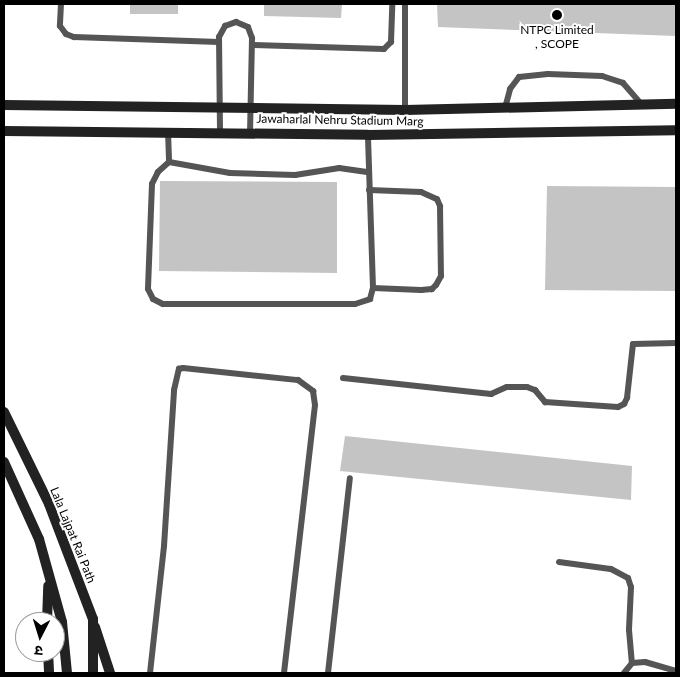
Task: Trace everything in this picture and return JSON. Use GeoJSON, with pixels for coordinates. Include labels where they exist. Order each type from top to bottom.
{"type":"FeatureCollection","features":[{"type":"Feature","properties":{"kind":"street","name":"Jawaharlal Nehru Stadium Marg"},"geometry":{"type":"LineString","coordinates":[[4,105],[405,110],[676,104]]}},
{"type":"Feature","properties":{"kind":"street","name":"Jawaharlal Nehru Stadium Marg"},"geometry":{"type":"LineString","coordinates":[[4,131],[250,131],[368,135],[676,130]]}},
{"type":"Feature","properties":{"kind":"street","name":"Lala Lajpat Rai Path"},"geometry":{"type":"LineString","coordinates":[[4,412],[49,504],[93,619],[93,673]]}},
{"type":"Feature","properties":{"kind":"street"},"geometry":{"type":"LineString","coordinates":[[4,462],[39,539],[62,622],[67,673]]}},
{"type":"Feature","properties":{"kind":"street"},"geometry":{"type":"LineString","coordinates":[[47,612],[48,577]]}},
{"type":"Feature","properties":{"kind":"street"},"geometry":{"type":"LineString","coordinates":[[93,619],[110,673]]}},
{"type":"Feature","properties":{"kind":"lane"},"geometry":{"type":"LineString","coordinates":[[61,4],[60,26],[66,34],[74,37],[219,42]]}},
{"type":"Feature","properties":{"kind":"lane"},"geometry":{"type":"LineString","coordinates":[[252,45],[384,49],[391,42],[392,4]]}},
{"type":"Feature","properties":{"kind":"lane"},"geometry":{"type":"LineString","coordinates":[[405,4],[405,110]]}},
{"type":"Feature","properties":{"kind":"lane"},"geometry":{"type":"LineString","coordinates":[[220,131],[219,42],[222,29],[236,22],[250,30],[252,45],[250,131]]}},
{"type":"Feature","properties":{"kind":"lane"},"geometry":{"type":"LineString","coordinates":[[505,108],[510,89],[520,77],[548,74],[602,76],[623,83],[642,105]]}},
{"type":"Feature","properties":{"kind":"lane"},"geometry":{"type":"LineString","coordinates":[[168,131],[168,162],[158,172],[152,184],[148,288],[153,299],[163,304],[355,304],[370,298],[373,288],[368,135]]}},
{"type":"Feature","properties":{"kind":"lane"},"geometry":{"type":"LineString","coordinates":[[168,162],[230,173],[263,171],[295,175],[346,168],[369,172]]}},
{"type":"Feature","properties":{"kind":"lane"},"geometry":{"type":"LineString","coordinates":[[369,190],[421,192],[437,199],[440,206],[441,276],[436,285],[432,289],[421,290],[373,288]]}},
{"type":"Feature","properties":{"kind":"lane"},"geometry":{"type":"LineString","coordinates":[[343,378],[491,394],[507,387],[527,388],[534,390],[545,402],[618,407],[624,404],[627,398],[633,344],[676,343]]}},
{"type":"Feature","properties":{"kind":"lane"},"geometry":{"type":"LineString","coordinates":[[150,673],[164,546],[174,390],[179,370],[184,368],[298,380],[313,391],[315,404],[284,673]]}},
{"type":"Feature","properties":{"kind":"lane"},"geometry":{"type":"LineString","coordinates":[[328,673],[350,478]]}},
{"type":"Feature","properties":{"kind":"lane"},"geometry":{"type":"LineString","coordinates":[[559,562],[611,569],[628,578],[631,587],[629,630],[632,663],[624,673]]}},
{"type":"Feature","properties":{"kind":"lane"},"geometry":{"type":"LineString","coordinates":[[632,663],[645,662],[676,670]]}},
{"type":"Feature","properties":{"kind":"building"},"geometry":{"type":"Polygon","coordinates":[[[130,4],[178,4],[178,14],[130,14],[130,4]]]}},
{"type":"Feature","properties":{"kind":"building"},"geometry":{"type":"Polygon","coordinates":[[[264,4],[342,4],[341,18],[264,16],[264,4]]]}},
{"type":"Feature","properties":{"kind":"building","name":"NTPC Limited , SCOPE"},"geometry":{"type":"Polygon","coordinates":[[[437,4],[676,4],[676,36],[438,27],[437,4]]]}},
{"type":"Feature","properties":{"kind":"building"},"geometry":{"type":"Polygon","coordinates":[[[160,181],[337,182],[337,273],[159,271],[160,181]]]}},
{"type":"Feature","properties":{"kind":"building"},"geometry":{"type":"Polygon","coordinates":[[[547,186],[676,187],[676,291],[545,290],[547,186]]]}},
{"type":"Feature","properties":{"kind":"building"},"geometry":{"type":"Polygon","coordinates":[[[345,436],[632,466],[631,500],[340,471],[345,436]]]}},
{"type":"Feature","properties":{"kind":"place","name":"NTPC Limited , SCOPE"},"geometry":{"type":"Point","coordinates":[557,15]}}]}
